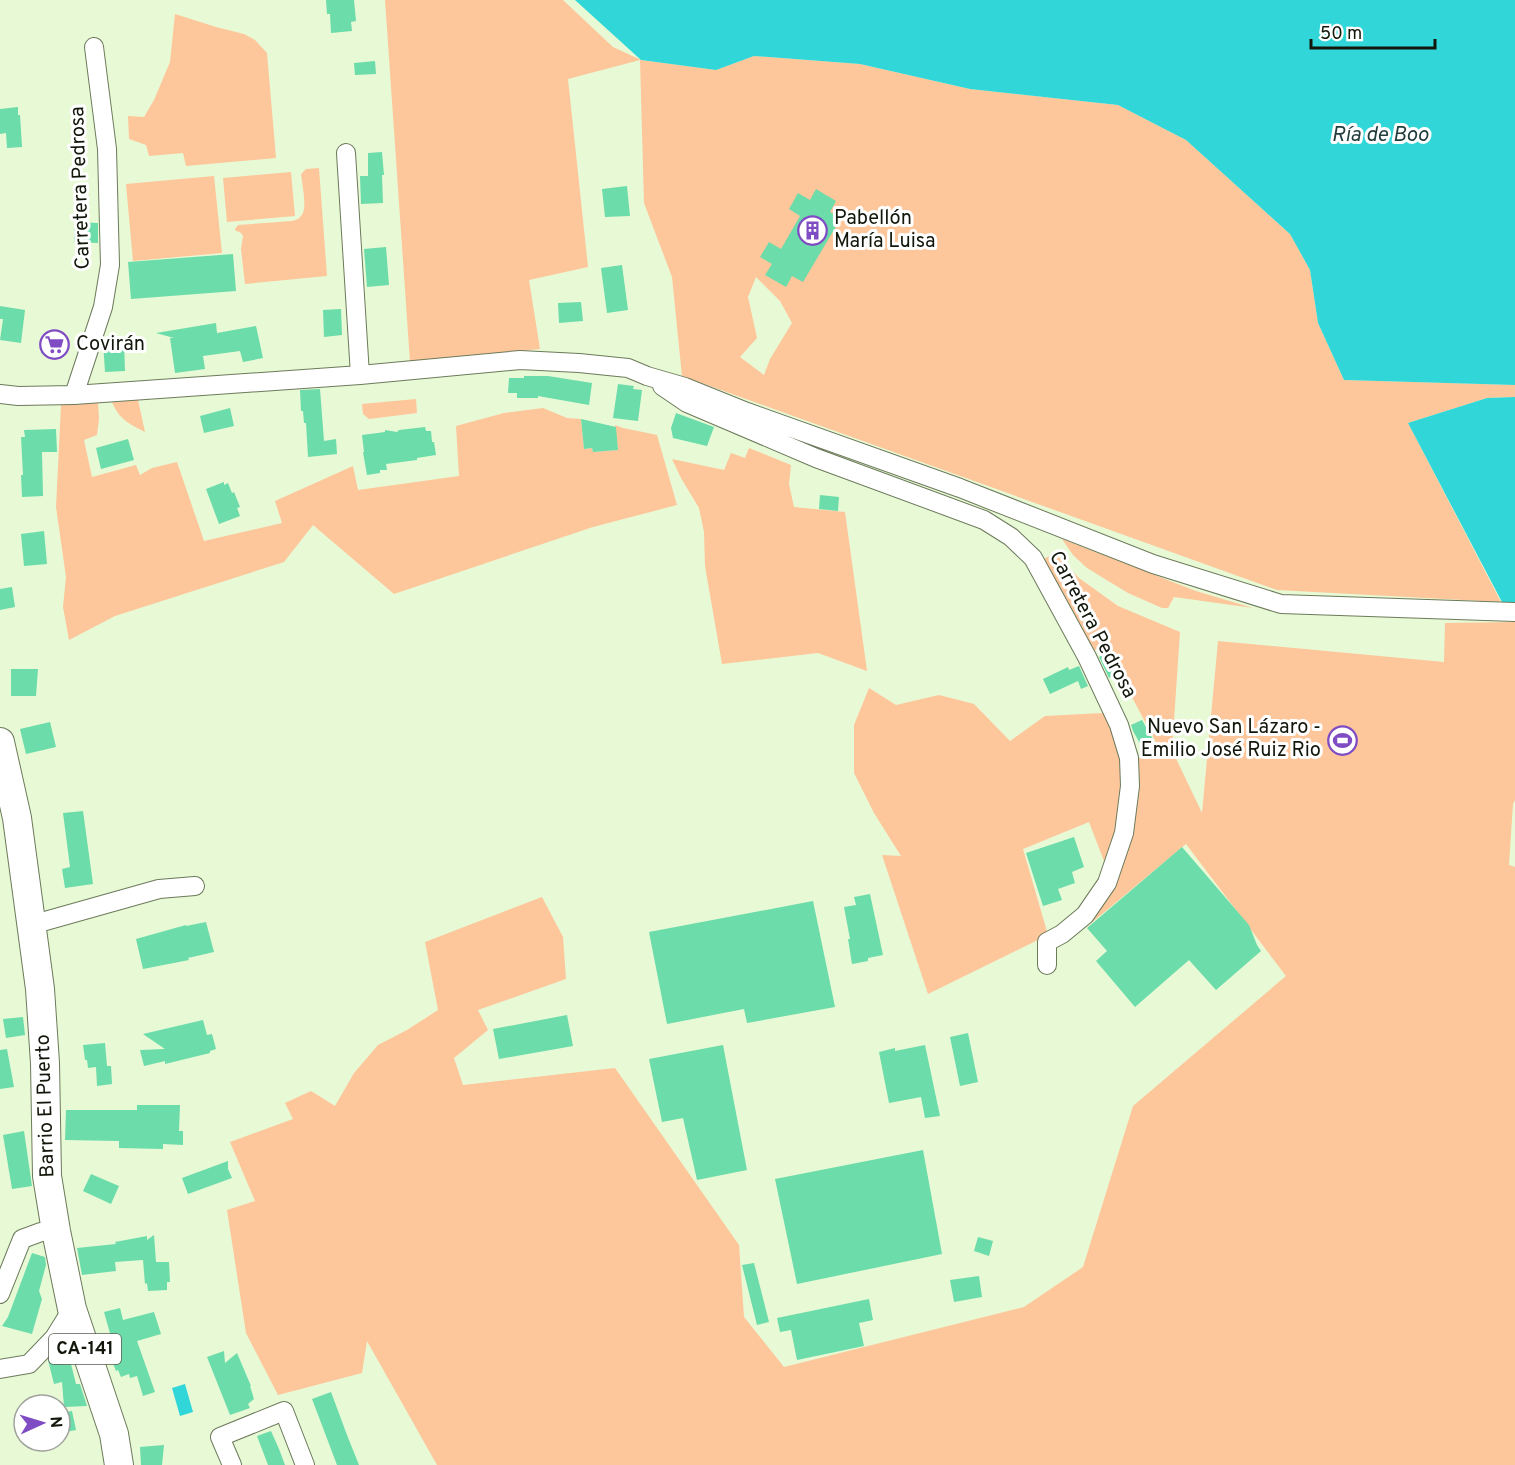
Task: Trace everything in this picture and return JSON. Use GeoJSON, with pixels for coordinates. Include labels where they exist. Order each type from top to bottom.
{"type":"FeatureCollection","features":[{"type":"Feature","properties":{"kind":"main road","name":"Barrio El Puerto"},"geometry":{"type":"LineString","coordinates":[[0,742],[17,818],[28,892],[43,1027],[47,1176],[56,1231],[72,1309],[114,1434],[119,1465]]}},
{"type":"Feature","properties":{"kind":"street","name":"Carretera Pedrosa"},"geometry":{"type":"LineString","coordinates":[[74,394],[103,307],[110,265],[106,149],[94,47]]}},
{"type":"Feature","properties":{"kind":"street"},"geometry":{"type":"LineString","coordinates":[[346,153],[360,375]]}},
{"type":"Feature","properties":{"kind":"street","name":"Carretera Pedrosa"},"geometry":{"type":"LineString","coordinates":[[0,394],[18,396],[74,394],[360,375],[520,360],[628,368],[960,488],[1153,564],[1281,604],[1515,612]]}},
{"type":"Feature","properties":{"kind":"street","name":"Carretera Pedrosa"},"geometry":{"type":"LineString","coordinates":[[647,376],[687,403],[816,458],[984,520],[1011,537],[1033,558],[1087,657],[1119,725],[1129,758],[1130,786],[1124,833],[1107,884],[1085,915],[1062,934],[1047,942],[1047,965]]}},
{"type":"Feature","properties":{"kind":"street"},"geometry":{"type":"LineString","coordinates":[[31,925],[159,890],[195,886]]}},
{"type":"Feature","properties":{"kind":"street"},"geometry":{"type":"LineString","coordinates":[[0,1294],[22,1239],[41,1232],[56,1231]]}},
{"type":"Feature","properties":{"kind":"street"},"geometry":{"type":"LineString","coordinates":[[0,1369],[29,1364],[54,1338],[72,1309]]}},
{"type":"Feature","properties":{"kind":"street"},"geometry":{"type":"LineString","coordinates":[[232,1465],[220,1437],[284,1411],[305,1465]]}},
{"type":"Feature","properties":{"kind":"shaded area"},"geometry":{"type":"Polygon","coordinates":[[[385,0],[563,0],[613,47],[641,60],[716,70],[754,56],[860,64],[970,89],[1118,105],[1186,140],[1290,234],[1310,270],[1318,323],[1344,380],[1515,385],[1515,397],[1487,398],[1408,423],[1501,602],[1277,590],[682,376],[672,277],[644,203],[640,60],[568,79],[588,267],[529,280],[540,349],[410,362],[385,0]],[[756,277],[748,297],[757,338],[740,357],[764,375],[770,359],[792,323],[780,301],[756,277]]]}},
{"type":"Feature","properties":{"kind":"shaded area"},"geometry":{"type":"Polygon","coordinates":[[[175,14],[244,34],[255,40],[267,53],[276,158],[186,166],[183,153],[149,156],[146,145],[129,139],[128,116],[144,117],[170,62],[175,14]]]}},
{"type":"Feature","properties":{"kind":"shaded area"},"geometry":{"type":"Polygon","coordinates":[[[319,168],[327,276],[245,284],[241,249],[243,236],[235,229],[238,225],[298,219],[304,208],[301,174],[306,169],[319,168]]]}},
{"type":"Feature","properties":{"kind":"shaded area"},"geometry":{"type":"Polygon","coordinates":[[[291,172],[295,216],[227,222],[223,178],[291,172]]]}},
{"type":"Feature","properties":{"kind":"shaded area"},"geometry":{"type":"Polygon","coordinates":[[[214,176],[222,253],[133,261],[126,184],[214,176]]]}},
{"type":"Feature","properties":{"kind":"shaded area"},"geometry":{"type":"Polygon","coordinates":[[[416,399],[417,413],[369,419],[363,414],[362,404],[416,399]]]}},
{"type":"Feature","properties":{"kind":"shaded area"},"geometry":{"type":"Polygon","coordinates":[[[138,400],[145,432],[125,420],[112,402],[138,400]]]}},
{"type":"Feature","properties":{"kind":"shaded area"},"geometry":{"type":"Polygon","coordinates":[[[98,403],[97,435],[84,440],[92,477],[136,465],[140,475],[152,468],[177,462],[204,541],[282,523],[275,501],[353,466],[358,490],[459,476],[456,426],[504,413],[543,408],[567,418],[581,419],[584,449],[592,448],[593,452],[618,450],[615,425],[657,435],[677,505],[593,527],[394,594],[313,525],[284,562],[115,616],[69,640],[63,607],[66,577],[56,507],[61,405],[98,403]]]}},
{"type":"Feature","properties":{"kind":"shaded area"},"geometry":{"type":"Polygon","coordinates":[[[749,448],[791,465],[789,484],[794,507],[845,512],[867,671],[818,653],[722,664],[705,566],[704,532],[699,508],[672,459],[724,470],[731,453],[745,458],[749,448]]]}},
{"type":"Feature","properties":{"kind":"shaded area"},"geometry":{"type":"Polygon","coordinates":[[[1062,539],[1196,591],[1253,608],[1174,597],[1168,608],[1162,608],[1128,593],[1087,568],[1073,555],[1062,539]]]}},
{"type":"Feature","properties":{"kind":"shaded area"},"geometry":{"type":"Polygon","coordinates":[[[1055,553],[1079,578],[1118,606],[1180,632],[1172,750],[1202,813],[1218,641],[1444,662],[1445,623],[1515,622],[1515,800],[1509,865],[1515,867],[1515,1465],[437,1465],[367,1341],[362,1373],[278,1395],[246,1333],[227,1210],[255,1201],[230,1142],[293,1119],[285,1103],[311,1091],[335,1106],[354,1073],[378,1045],[438,1010],[425,942],[542,897],[563,937],[566,979],[478,1010],[488,1030],[454,1058],[463,1085],[615,1068],[739,1245],[744,1317],[784,1367],[1024,1307],[1083,1267],[1133,1106],[1286,976],[1186,844],[1084,929],[1113,890],[1123,857],[1134,761],[1158,748],[1165,759],[1104,645],[1088,654],[1040,561],[1055,553]]]}},
{"type":"Feature","properties":{"kind":"shaded area"},"geometry":{"type":"Polygon","coordinates":[[[869,688],[896,705],[939,695],[974,704],[1010,741],[1045,716],[1103,713],[1119,738],[1123,809],[1107,869],[1089,822],[1023,849],[1048,935],[928,994],[882,855],[901,856],[874,813],[854,773],[854,725],[869,688]]]}},
{"type":"Feature","properties":{"kind":"water","name":"Ría de Boo"},"geometry":{"type":"Polygon","coordinates":[[[575,0],[1515,0],[1515,385],[1344,380],[1318,323],[1310,270],[1290,234],[1186,140],[1118,105],[970,89],[860,64],[754,56],[716,70],[641,60],[575,0]]]}},
{"type":"Feature","properties":{"kind":"water"},"geometry":{"type":"Polygon","coordinates":[[[1515,397],[1515,602],[1502,602],[1408,423],[1487,398],[1515,397]]]}},
{"type":"Feature","properties":{"kind":"water"},"geometry":{"type":"Polygon","coordinates":[[[185,1384],[193,1412],[180,1416],[172,1388],[185,1384]]]}},
{"type":"Feature","properties":{"kind":"building"},"geometry":{"type":"Polygon","coordinates":[[[326,0],[354,0],[356,21],[351,22],[352,31],[331,33],[330,14],[327,14],[326,0]]]}},
{"type":"Feature","properties":{"kind":"building"},"geometry":{"type":"Polygon","coordinates":[[[375,61],[376,74],[355,75],[354,63],[375,61]]]}},
{"type":"Feature","properties":{"kind":"building"},"geometry":{"type":"Polygon","coordinates":[[[18,107],[22,147],[7,148],[6,133],[0,134],[0,109],[18,107]]]}},
{"type":"Feature","properties":{"kind":"building"},"geometry":{"type":"Polygon","coordinates":[[[382,152],[383,203],[361,204],[360,176],[368,176],[368,153],[382,152]]]}},
{"type":"Feature","properties":{"kind":"building"},"geometry":{"type":"Polygon","coordinates":[[[627,186],[630,216],[605,217],[602,189],[627,186]]]}},
{"type":"Feature","properties":{"kind":"building","name":"Pabellón María Luisa"},"geometry":{"type":"Polygon","coordinates":[[[816,189],[836,201],[830,212],[841,218],[803,282],[792,276],[786,287],[765,275],[772,264],[760,257],[769,242],[781,249],[800,216],[789,209],[798,193],[810,200],[816,189]]]}},
{"type":"Feature","properties":{"kind":"building"},"geometry":{"type":"Polygon","coordinates":[[[75,222],[98,223],[98,243],[74,242],[75,222]]]}},
{"type":"Feature","properties":{"kind":"building"},"geometry":{"type":"Polygon","coordinates":[[[386,247],[389,285],[367,287],[364,249],[386,247]]]}},
{"type":"Feature","properties":{"kind":"building"},"geometry":{"type":"Polygon","coordinates":[[[233,254],[236,291],[131,299],[128,262],[233,254]]]}},
{"type":"Feature","properties":{"kind":"building"},"geometry":{"type":"Polygon","coordinates":[[[622,265],[628,310],[607,313],[601,268],[622,265]]]}},
{"type":"Feature","properties":{"kind":"building"},"geometry":{"type":"Polygon","coordinates":[[[581,302],[583,321],[559,323],[558,303],[581,302]]]}},
{"type":"Feature","properties":{"kind":"building"},"geometry":{"type":"Polygon","coordinates":[[[0,306],[25,310],[21,343],[0,340],[3,319],[0,319],[0,306]]]}},
{"type":"Feature","properties":{"kind":"building"},"geometry":{"type":"Polygon","coordinates":[[[341,309],[342,335],[324,337],[323,310],[341,309]]]}},
{"type":"Feature","properties":{"kind":"building"},"geometry":{"type":"Polygon","coordinates":[[[216,323],[217,333],[256,326],[263,358],[243,362],[240,351],[203,356],[205,369],[175,373],[170,338],[174,338],[156,333],[216,323]]]}},
{"type":"Feature","properties":{"kind":"building","name":"Covirán"},"geometry":{"type":"Polygon","coordinates":[[[46,332],[68,337],[63,357],[41,353],[46,332]]]}},
{"type":"Feature","properties":{"kind":"building"},"geometry":{"type":"Polygon","coordinates":[[[124,341],[125,371],[105,372],[103,342],[124,341]]]}},
{"type":"Feature","properties":{"kind":"building"},"geometry":{"type":"Polygon","coordinates":[[[524,376],[548,376],[592,383],[589,405],[538,396],[538,398],[517,398],[517,393],[508,393],[509,378],[524,378],[524,376]]]}},
{"type":"Feature","properties":{"kind":"building"},"geometry":{"type":"Polygon","coordinates":[[[618,384],[634,386],[633,389],[642,390],[638,421],[613,418],[618,384]]]}},
{"type":"Feature","properties":{"kind":"building"},"geometry":{"type":"Polygon","coordinates":[[[320,389],[324,441],[336,439],[337,454],[308,457],[306,423],[304,423],[303,411],[301,411],[300,390],[320,389]]]}},
{"type":"Feature","properties":{"kind":"building"},"geometry":{"type":"Polygon","coordinates":[[[230,408],[234,426],[204,433],[200,416],[230,408]]]}},
{"type":"Feature","properties":{"kind":"building"},"geometry":{"type":"Polygon","coordinates":[[[676,413],[714,427],[707,446],[673,438],[671,428],[676,413]]]}},
{"type":"Feature","properties":{"kind":"building"},"geometry":{"type":"Polygon","coordinates":[[[581,419],[616,427],[618,450],[593,452],[592,448],[584,449],[581,419]]]}},
{"type":"Feature","properties":{"kind":"building"},"geometry":{"type":"Polygon","coordinates":[[[425,427],[426,431],[431,431],[436,455],[386,464],[387,470],[367,475],[362,435],[385,432],[385,430],[397,432],[425,427]]]}},
{"type":"Feature","properties":{"kind":"building"},"geometry":{"type":"Polygon","coordinates":[[[56,429],[57,452],[42,452],[43,496],[22,497],[21,437],[25,437],[24,430],[56,429]]]}},
{"type":"Feature","properties":{"kind":"building"},"geometry":{"type":"Polygon","coordinates":[[[128,439],[134,460],[101,469],[96,448],[128,439]]]}},
{"type":"Feature","properties":{"kind":"building"},"geometry":{"type":"Polygon","coordinates":[[[224,482],[224,485],[228,483],[232,493],[234,492],[240,507],[237,508],[240,516],[219,524],[206,489],[224,482]]]}},
{"type":"Feature","properties":{"kind":"building"},"geometry":{"type":"Polygon","coordinates":[[[820,495],[839,497],[838,511],[819,509],[820,495]]]}},
{"type":"Feature","properties":{"kind":"building"},"geometry":{"type":"Polygon","coordinates":[[[44,531],[47,564],[24,566],[21,534],[44,531]]]}},
{"type":"Feature","properties":{"kind":"building"},"geometry":{"type":"Polygon","coordinates":[[[12,587],[15,607],[0,610],[0,589],[12,587]]]}},
{"type":"Feature","properties":{"kind":"building"},"geometry":{"type":"Polygon","coordinates":[[[1106,654],[1117,674],[1109,678],[1099,657],[1106,654]]]}},
{"type":"Feature","properties":{"kind":"building"},"geometry":{"type":"Polygon","coordinates":[[[1079,666],[1088,686],[1081,689],[1078,681],[1050,694],[1043,679],[1068,667],[1069,670],[1079,666]]]}},
{"type":"Feature","properties":{"kind":"building"},"geometry":{"type":"Polygon","coordinates":[[[11,669],[38,669],[36,696],[11,696],[11,669]]]}},
{"type":"Feature","properties":{"kind":"building"},"geometry":{"type":"Polygon","coordinates":[[[1142,720],[1158,748],[1146,754],[1131,725],[1142,720]]]}},
{"type":"Feature","properties":{"kind":"building"},"geometry":{"type":"Polygon","coordinates":[[[50,722],[56,747],[26,754],[20,729],[50,722]]]}},
{"type":"Feature","properties":{"kind":"building"},"geometry":{"type":"Polygon","coordinates":[[[83,811],[93,884],[65,888],[62,869],[70,867],[63,813],[83,811]]]}},
{"type":"Feature","properties":{"kind":"building"},"geometry":{"type":"Polygon","coordinates":[[[1074,837],[1084,867],[1072,872],[1075,883],[1058,889],[1062,900],[1043,906],[1026,853],[1074,837]]]}},
{"type":"Feature","properties":{"kind":"building"},"geometry":{"type":"Polygon","coordinates":[[[1182,847],[1249,925],[1261,951],[1216,990],[1189,960],[1135,1007],[1096,961],[1107,951],[1087,928],[1182,847]]]}},
{"type":"Feature","properties":{"kind":"building"},"geometry":{"type":"Polygon","coordinates":[[[870,894],[883,955],[852,964],[844,907],[856,905],[854,897],[870,894]]]}},
{"type":"Feature","properties":{"kind":"building"},"geometry":{"type":"Polygon","coordinates":[[[813,901],[835,1007],[747,1023],[744,1009],[667,1024],[649,932],[813,901]]]}},
{"type":"Feature","properties":{"kind":"building"},"geometry":{"type":"Polygon","coordinates":[[[206,922],[214,952],[188,958],[189,960],[143,969],[136,939],[186,925],[206,922]]]}},
{"type":"Feature","properties":{"kind":"building"},"geometry":{"type":"Polygon","coordinates":[[[567,1015],[573,1046],[499,1059],[493,1029],[567,1015]]]}},
{"type":"Feature","properties":{"kind":"building"},"geometry":{"type":"Polygon","coordinates":[[[23,1017],[25,1035],[6,1038],[3,1019],[23,1017]]]}},
{"type":"Feature","properties":{"kind":"building"},"geometry":{"type":"Polygon","coordinates":[[[203,1020],[207,1035],[212,1034],[216,1049],[210,1053],[165,1064],[165,1061],[144,1066],[140,1050],[165,1049],[143,1034],[203,1020]]]}},
{"type":"Feature","properties":{"kind":"building"},"geometry":{"type":"Polygon","coordinates":[[[968,1033],[978,1082],[960,1086],[950,1037],[968,1033]]]}},
{"type":"Feature","properties":{"kind":"building"},"geometry":{"type":"Polygon","coordinates":[[[105,1043],[107,1066],[111,1066],[112,1084],[97,1086],[96,1067],[88,1068],[83,1045],[105,1043]]]}},
{"type":"Feature","properties":{"kind":"building"},"geometry":{"type":"Polygon","coordinates":[[[723,1045],[747,1170],[697,1180],[683,1118],[662,1122],[649,1059],[723,1045]]]}},
{"type":"Feature","properties":{"kind":"building"},"geometry":{"type":"Polygon","coordinates":[[[925,1045],[940,1116],[925,1118],[921,1097],[889,1103],[879,1052],[925,1045]]]}},
{"type":"Feature","properties":{"kind":"building"},"geometry":{"type":"Polygon","coordinates":[[[7,1049],[14,1087],[0,1089],[0,1050],[7,1049]]]}},
{"type":"Feature","properties":{"kind":"building"},"geometry":{"type":"Polygon","coordinates":[[[137,1105],[180,1105],[179,1131],[183,1131],[183,1145],[163,1144],[163,1149],[119,1148],[119,1141],[65,1140],[66,1110],[137,1110],[137,1105]]]}},
{"type":"Feature","properties":{"kind":"building"},"geometry":{"type":"Polygon","coordinates":[[[24,1131],[32,1186],[12,1189],[3,1135],[24,1131]]]}},
{"type":"Feature","properties":{"kind":"building"},"geometry":{"type":"Polygon","coordinates":[[[923,1150],[942,1254],[797,1284],[775,1179],[923,1150]]]}},
{"type":"Feature","properties":{"kind":"building"},"geometry":{"type":"Polygon","coordinates":[[[228,1161],[228,1169],[232,1178],[188,1194],[182,1178],[228,1161]]]}},
{"type":"Feature","properties":{"kind":"building"},"geometry":{"type":"Polygon","coordinates":[[[91,1174],[119,1186],[111,1204],[83,1191],[91,1174]]]}},
{"type":"Feature","properties":{"kind":"building"},"geometry":{"type":"Polygon","coordinates":[[[154,1235],[156,1262],[169,1262],[170,1282],[167,1282],[167,1290],[148,1291],[147,1283],[145,1284],[143,1260],[115,1262],[116,1271],[82,1275],[77,1248],[116,1244],[115,1242],[147,1236],[147,1240],[154,1235]]]}},
{"type":"Feature","properties":{"kind":"building"},"geometry":{"type":"Polygon","coordinates":[[[978,1237],[993,1241],[989,1256],[974,1251],[978,1237]]]}},
{"type":"Feature","properties":{"kind":"building"},"geometry":{"type":"Polygon","coordinates":[[[32,1253],[45,1257],[46,1265],[39,1291],[42,1299],[32,1334],[2,1326],[8,1317],[32,1253]]]}},
{"type":"Feature","properties":{"kind":"building"},"geometry":{"type":"Polygon","coordinates":[[[754,1263],[769,1322],[757,1325],[742,1265],[754,1263]]]}},
{"type":"Feature","properties":{"kind":"building"},"geometry":{"type":"Polygon","coordinates":[[[979,1276],[982,1297],[954,1302],[950,1280],[979,1276]]]}},
{"type":"Feature","properties":{"kind":"building"},"geometry":{"type":"Polygon","coordinates":[[[869,1299],[873,1320],[859,1323],[864,1346],[797,1360],[791,1330],[780,1332],[777,1318],[869,1299]]]}},
{"type":"Feature","properties":{"kind":"building"},"geometry":{"type":"Polygon","coordinates":[[[120,1308],[123,1320],[154,1312],[161,1334],[137,1341],[155,1392],[143,1396],[137,1376],[130,1378],[129,1374],[121,1377],[118,1370],[116,1371],[109,1353],[115,1351],[104,1312],[120,1308]]]}},
{"type":"Feature","properties":{"kind":"building"},"geometry":{"type":"Polygon","coordinates":[[[66,1344],[76,1384],[80,1384],[87,1406],[72,1407],[72,1393],[63,1393],[62,1382],[54,1384],[48,1360],[66,1344]]]}},
{"type":"Feature","properties":{"kind":"building"},"geometry":{"type":"Polygon","coordinates":[[[224,1351],[225,1363],[237,1353],[254,1399],[248,1404],[250,1408],[230,1415],[207,1357],[224,1351]]]}},
{"type":"Feature","properties":{"kind":"building"},"geometry":{"type":"Polygon","coordinates":[[[331,1392],[359,1465],[337,1465],[312,1399],[331,1392]]]}},
{"type":"Feature","properties":{"kind":"building"},"geometry":{"type":"Polygon","coordinates":[[[72,1411],[76,1430],[72,1431],[72,1411]]]}},
{"type":"Feature","properties":{"kind":"building"},"geometry":{"type":"Polygon","coordinates":[[[271,1431],[285,1465],[268,1465],[257,1436],[271,1431]]]}},
{"type":"Feature","properties":{"kind":"building"},"geometry":{"type":"Polygon","coordinates":[[[164,1445],[162,1465],[141,1465],[140,1447],[164,1445]]]}},
{"type":"Feature","properties":{"kind":"place","name":"Pabellón María Luisa"},"geometry":{"type":"Point","coordinates":[813,230]}},
{"type":"Feature","properties":{"kind":"place","name":"Covirán"},"geometry":{"type":"Point","coordinates":[55,345]}},
{"type":"Feature","properties":{"kind":"place","name":"Nuevo San Lázaro - Emilio José Ruiz Rio"},"geometry":{"type":"Point","coordinates":[1342,740]}}]}
